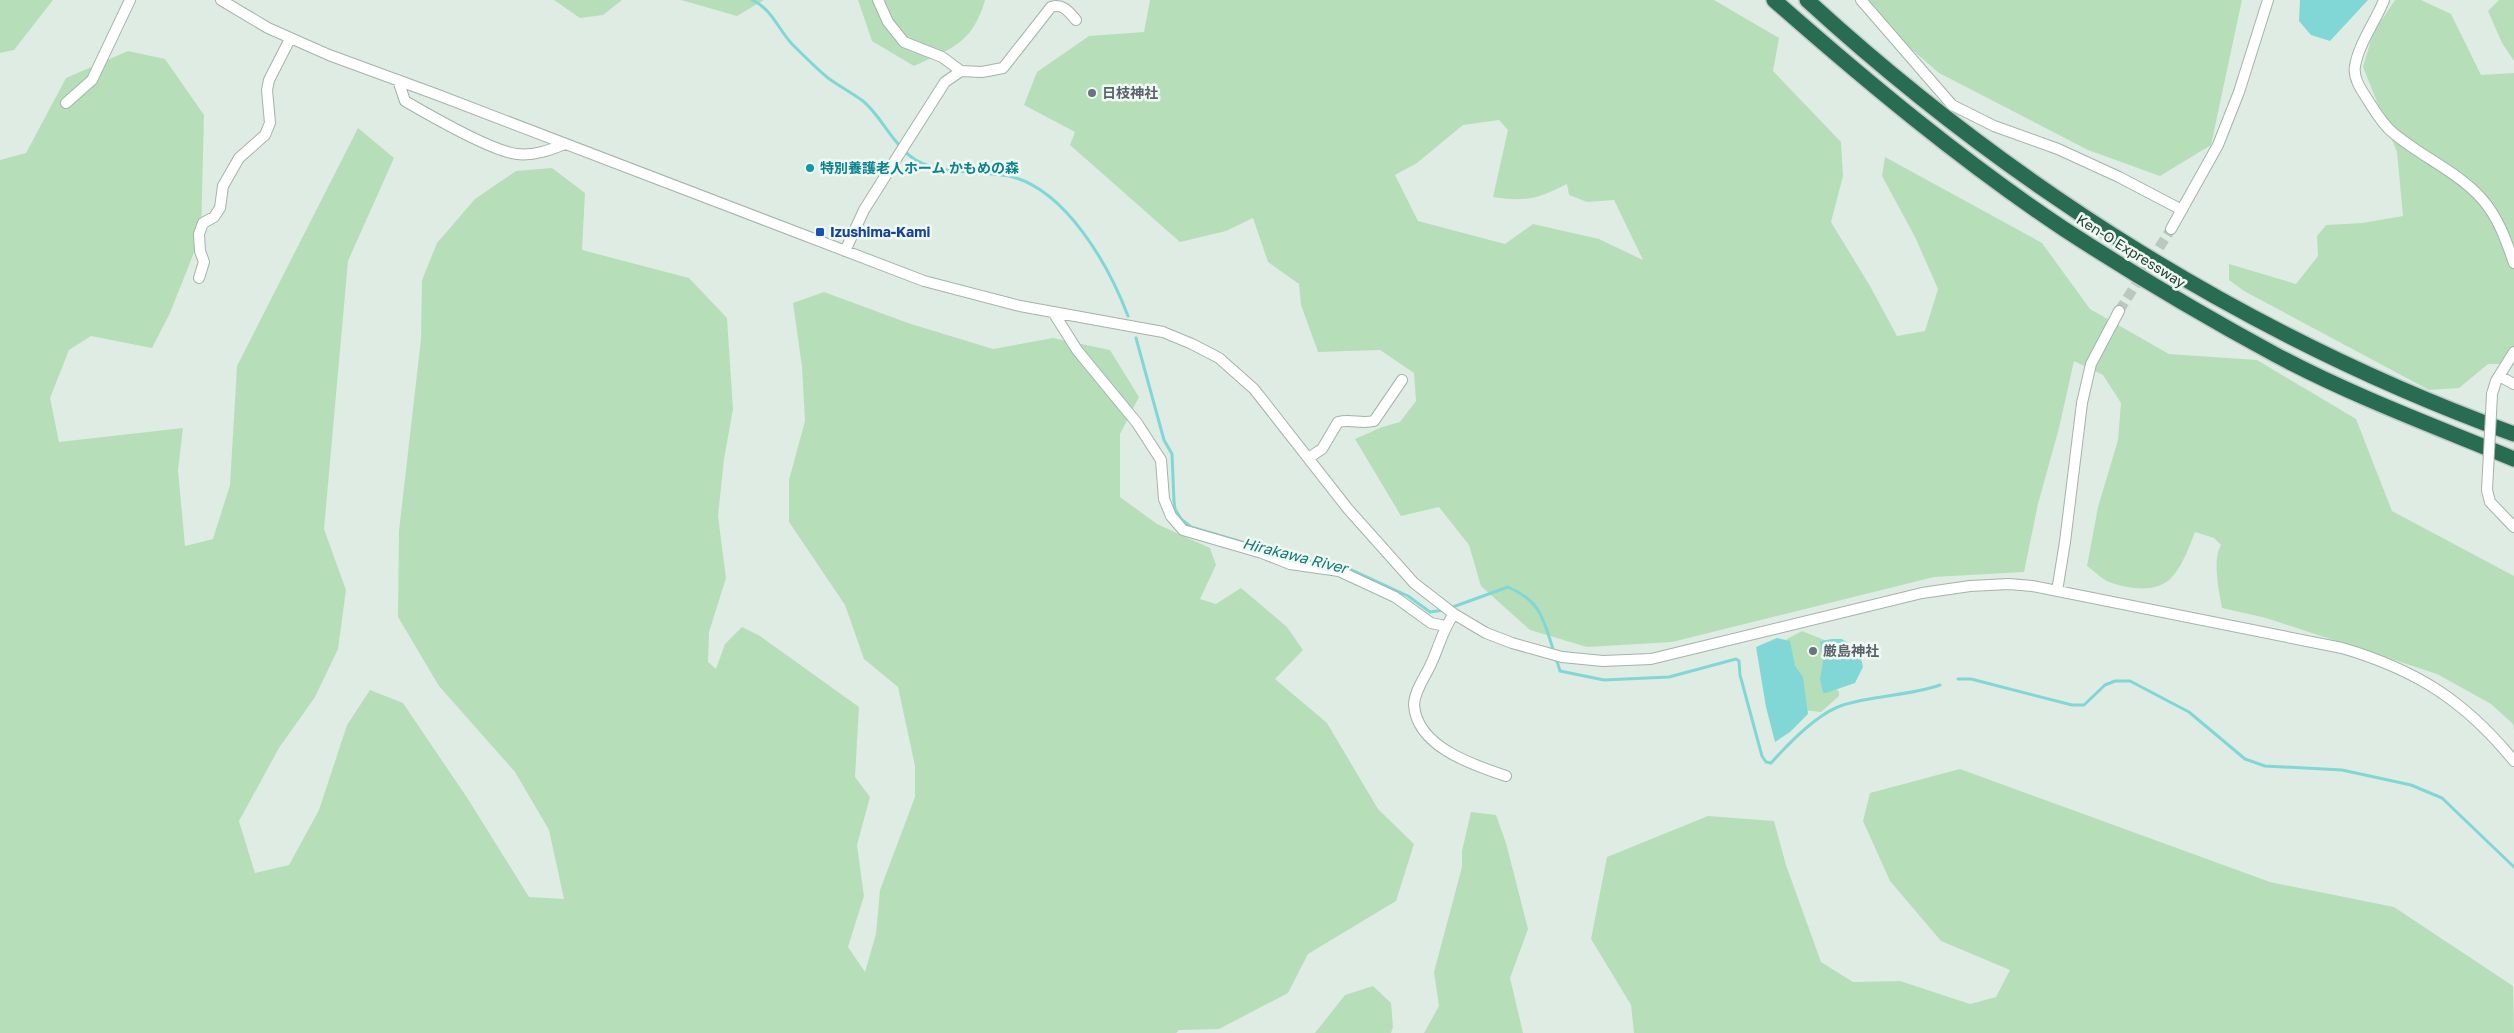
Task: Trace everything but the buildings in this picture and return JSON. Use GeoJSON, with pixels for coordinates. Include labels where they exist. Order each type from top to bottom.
{"type":"FeatureCollection","features":[{"type":"Feature","properties":{"kind":"highway","name":"Ken-O Expressway"},"geometry":{"type":"LineString","coordinates":[[1774,0],[1833,52],[1928,129],[2063,228],[2136,275],[2277,355],[2338,386],[2514,459]]}},
{"type":"Feature","properties":{"kind":"highway","name":"Ken-O Expressway"},"geometry":{"type":"LineString","coordinates":[[1807,0],[1945,117],[2027,177],[2132,246],[2222,300],[2304,345],[2396,388],[2514,434]]}},
{"type":"Feature","properties":{"kind":"street"},"geometry":{"type":"LineString","coordinates":[[66,104],[92,80],[130,0]]}},
{"type":"Feature","properties":{"kind":"street"},"geometry":{"type":"LineString","coordinates":[[221,0],[249,18],[290,39],[845,251],[942,286],[1053,312],[1163,332],[1206,350],[1229,366],[1250,385],[1389,556],[1418,586],[1450,611],[1486,633],[1548,654],[1603,660],[1651,659],[1905,596],[1945,589],[2009,584],[2056,591],[2342,648],[2368,656],[2396,666],[2448,696],[2489,730],[2514,761]]}},
{"type":"Feature","properties":{"kind":"street"},"geometry":{"type":"LineString","coordinates":[[878,0],[888,22],[904,42],[942,57],[961,71],[982,72],[1003,68],[1051,7],[1057,5],[1064,8],[1076,20]]}},
{"type":"Feature","properties":{"kind":"street"},"geometry":{"type":"LineString","coordinates":[[1861,0],[1952,105],[1994,126],[2058,149],[2119,177],[2182,210]]}},
{"type":"Feature","properties":{"kind":"street"},"geometry":{"type":"LineString","coordinates":[[2170,229],[2218,144],[2239,92],[2268,0]]}},
{"type":"Feature","properties":{"kind":"street"},"geometry":{"type":"LineString","coordinates":[[2384,0],[2362,46],[2355,66],[2356,78],[2361,90],[2389,130],[2444,167],[2482,199],[2503,231],[2514,263]]}},
{"type":"Feature","properties":{"kind":"street"},"geometry":{"type":"LineString","coordinates":[[199,278],[204,262],[200,252],[199,234],[203,223],[214,217],[220,208],[223,186],[239,158],[264,135],[270,123],[269,80],[290,39]]}},
{"type":"Feature","properties":{"kind":"street"},"geometry":{"type":"LineString","coordinates":[[845,251],[864,210],[908,140],[946,82],[961,71]]}},
{"type":"Feature","properties":{"kind":"street"},"geometry":{"type":"LineString","coordinates":[[398,80],[405,101],[500,150],[526,155],[547,151],[565,144]]}},
{"type":"Feature","properties":{"kind":"street"},"geometry":{"type":"LineString","coordinates":[[1053,312],[1077,350],[1137,423],[1162,460],[1164,499],[1171,516],[1183,530],[1262,553],[1290,564],[1339,571],[1395,597],[1431,623],[1445,626]]}},
{"type":"Feature","properties":{"kind":"street"},"geometry":{"type":"LineString","coordinates":[[2056,591],[2065,542],[2082,403],[2091,364],[2118,312]]}},
{"type":"Feature","properties":{"kind":"street"},"geometry":{"type":"LineString","coordinates":[[2514,352],[2493,386],[2487,490],[2490,502],[2514,527]]}},
{"type":"Feature","properties":{"kind":"street"},"geometry":{"type":"LineString","coordinates":[[2499,376],[2514,384]]}},
{"type":"Feature","properties":{"kind":"street"},"geometry":{"type":"LineString","coordinates":[[1308,458],[1322,449],[1338,422],[1352,420],[1363,424],[1374,421],[1402,380]]}},
{"type":"Feature","properties":{"kind":"street"},"geometry":{"type":"LineString","coordinates":[[1450,611],[1414,703],[1416,715],[1423,729],[1438,745],[1460,760],[1506,776]]}},
{"type":"Feature","properties":{"kind":"green space"},"geometry":{"type":"Polygon","coordinates":[[[0,0],[53,0],[14,50],[0,53],[0,0]]]}},
{"type":"Feature","properties":{"kind":"green space"},"geometry":{"type":"Polygon","coordinates":[[[554,0],[622,0],[603,15],[580,18],[554,0]]]}},
{"type":"Feature","properties":{"kind":"green space"},"geometry":{"type":"Polygon","coordinates":[[[681,0],[764,0],[737,16],[681,0]]]}},
{"type":"Feature","properties":{"kind":"green space"},"geometry":{"type":"Polygon","coordinates":[[[858,0],[985,0],[974,26],[959,43],[939,55],[914,66],[872,41],[858,0]]]}},
{"type":"Feature","properties":{"kind":"green space"},"geometry":{"type":"Polygon","coordinates":[[[1150,0],[1714,0],[1779,38],[1773,71],[1841,142],[1843,176],[1831,222],[1870,286],[1897,336],[1925,331],[1938,289],[1915,237],[1882,176],[1885,157],[2042,243],[2090,309],[2169,354],[2257,360],[2356,419],[2392,511],[2514,576],[2514,731],[2513,724],[2491,704],[2437,674],[2266,618],[2222,608],[2217,567],[2218,551],[2221,545],[2214,538],[2195,532],[2185,556],[2172,577],[2158,586],[2150,588],[2125,587],[2109,582],[2087,566],[2098,507],[2118,440],[2121,403],[2103,375],[2074,361],[2059,428],[2038,504],[2024,572],[1934,577],[1672,642],[1587,647],[1530,630],[1481,586],[1469,545],[1439,507],[1401,516],[1355,439],[1382,427],[1400,422],[1416,401],[1414,373],[1380,350],[1318,352],[1301,305],[1299,284],[1268,262],[1253,218],[1226,231],[1180,242],[1070,145],[1075,132],[1024,105],[1037,72],[1089,36],[1144,32],[1150,0]],[[1499,120],[1463,125],[1417,163],[1395,175],[1418,221],[1505,244],[1533,224],[1599,239],[1643,260],[1614,200],[1587,202],[1569,195],[1567,184],[1532,198],[1493,197],[1508,130],[1499,120]]]}},
{"type":"Feature","properties":{"kind":"green space"},"geometry":{"type":"Polygon","coordinates":[[[1855,0],[2242,0],[2211,145],[2160,176],[2088,150],[1939,73],[1855,0]]]}},
{"type":"Feature","properties":{"kind":"green space"},"geometry":{"type":"Polygon","coordinates":[[[2395,0],[2421,0],[2451,14],[2481,75],[2514,73],[2514,364],[2488,364],[2459,388],[2429,390],[2244,291],[2229,280],[2229,264],[2296,284],[2318,256],[2317,236],[2326,225],[2362,223],[2403,216],[2397,152],[2363,67],[2373,33],[2395,0]]]}},
{"type":"Feature","properties":{"kind":"green space"},"geometry":{"type":"Polygon","coordinates":[[[2499,0],[2514,0],[2514,61],[2502,43],[2488,11],[2499,0]]]}},
{"type":"Feature","properties":{"kind":"green space"},"geometry":{"type":"Polygon","coordinates":[[[128,51],[165,59],[204,115],[201,235],[170,313],[152,348],[91,336],[69,350],[50,398],[59,442],[183,428],[178,470],[185,546],[213,539],[230,485],[237,366],[358,128],[394,158],[348,261],[324,529],[346,590],[338,649],[315,697],[279,748],[239,821],[255,873],[289,865],[319,810],[347,725],[370,690],[403,703],[468,799],[529,897],[564,899],[549,830],[515,772],[439,686],[398,617],[399,531],[421,339],[422,280],[437,243],[475,199],[516,171],[552,168],[585,193],[582,250],[689,278],[727,318],[733,409],[724,459],[718,516],[726,578],[709,632],[708,662],[716,669],[725,644],[742,627],[760,636],[859,707],[855,777],[870,797],[857,845],[864,896],[848,947],[865,972],[876,934],[880,890],[915,797],[915,766],[898,687],[864,659],[845,605],[789,522],[789,480],[805,421],[802,367],[793,303],[824,292],[908,323],[993,349],[1053,338],[1110,350],[1139,397],[1120,434],[1120,497],[1157,524],[1210,548],[1216,565],[1200,599],[1216,604],[1241,588],[1287,627],[1303,650],[1275,679],[1327,723],[1378,809],[1414,844],[1396,901],[1308,954],[1288,993],[1219,1029],[1179,1030],[1176,1033],[0,1033],[0,160],[26,153],[66,78],[128,51]]]}},
{"type":"Feature","properties":{"kind":"green space"},"geometry":{"type":"Polygon","coordinates":[[[1802,631],[1827,641],[1832,684],[1839,692],[1839,696],[1821,712],[1802,710],[1785,646],[1787,639],[1802,631]]]}},
{"type":"Feature","properties":{"kind":"green space"},"geometry":{"type":"Polygon","coordinates":[[[1960,769],[2270,882],[2394,907],[2513,986],[2514,1033],[1634,1033],[1631,1005],[1591,939],[1607,857],[1708,816],[1774,821],[1786,865],[1821,962],[1853,982],[1900,981],[1970,1004],[1996,997],[2010,970],[1941,941],[1890,881],[1863,821],[1870,793],[1960,769]]]}},
{"type":"Feature","properties":{"kind":"green space"},"geometry":{"type":"Polygon","coordinates":[[[1471,812],[1496,815],[1506,843],[1528,929],[1510,978],[1523,1033],[1424,1033],[1439,1006],[1434,972],[1462,867],[1462,851],[1471,812]]]}},
{"type":"Feature","properties":{"kind":"green space"},"geometry":{"type":"Polygon","coordinates":[[[1373,986],[1391,1003],[1393,1027],[1391,1033],[1315,1033],[1345,995],[1373,986]]]}},
{"type":"Feature","properties":{"kind":"water"},"geometry":{"type":"Polygon","coordinates":[[[2300,0],[2368,0],[2330,41],[2311,35],[2299,21],[2300,0]]]}},
{"type":"Feature","properties":{"kind":"water"},"geometry":{"type":"Polygon","coordinates":[[[1777,638],[1790,641],[1795,666],[1803,677],[1808,714],[1790,732],[1775,742],[1766,707],[1756,647],[1777,638]]]}},
{"type":"Feature","properties":{"kind":"water"},"geometry":{"type":"Polygon","coordinates":[[[1842,639],[1859,650],[1863,667],[1855,683],[1823,693],[1820,679],[1823,661],[1820,641],[1842,639]]]}},
{"type":"Feature","properties":{"kind":"waterway","name":"Hirakawa River"},"geometry":{"type":"LineString","coordinates":[[752,0],[765,9],[792,44],[819,70],[832,81],[863,101],[910,156],[932,167],[944,170],[1009,176],[1030,184],[1049,196],[1067,213],[1097,253],[1120,296],[1128,316]]}},
{"type":"Feature","properties":{"kind":"waterway","name":"Hirakawa River"},"geometry":{"type":"LineString","coordinates":[[1136,338],[1164,440],[1172,454],[1175,509],[1181,519],[1191,527],[1252,545]]}},
{"type":"Feature","properties":{"kind":"waterway","name":"Hirakawa River"},"geometry":{"type":"LineString","coordinates":[[1272,552],[1296,560],[1339,564],[1408,596],[1430,612],[1444,610]]}},
{"type":"Feature","properties":{"kind":"waterway","name":"Hirakawa River"},"geometry":{"type":"LineString","coordinates":[[1450,608],[1508,587],[1535,605],[1544,621],[1554,652]]}},
{"type":"Feature","properties":{"kind":"waterway","name":"Hirakawa River"},"geometry":{"type":"LineString","coordinates":[[1556,658],[1560,671],[1604,680],[1669,677],[1736,659],[1739,661],[1740,675],[1762,756],[1766,762],[1771,763],[1804,730],[1833,709],[1867,699],[1928,689],[1940,685]]}},
{"type":"Feature","properties":{"kind":"waterway","name":"Hirakawa River"},"geometry":{"type":"LineString","coordinates":[[1958,679],[1971,679],[2072,705],[2084,705],[2105,685],[2115,681],[2130,681],[2189,712],[2245,759],[2265,766],[2342,770],[2411,785],[2442,798],[2514,867]]}},
{"type":"Feature","properties":{"kind":"tunnel"},"geometry":{"type":"LineString","coordinates":[[2119,311],[2171,229]]}},
{"type":"Feature","properties":{"kind":"place","name":"日枝神社"},"geometry":{"type":"Point","coordinates":[1092,93]}},
{"type":"Feature","properties":{"kind":"place","name":"特別養護老人ホーム かもめの森"},"geometry":{"type":"Point","coordinates":[810,168]}},
{"type":"Feature","properties":{"kind":"place","name":"Izushima-Kami"},"geometry":{"type":"Point","coordinates":[820,232]}},
{"type":"Feature","properties":{"kind":"place","name":"厳島神社"},"geometry":{"type":"Point","coordinates":[1813,651]}}]}
